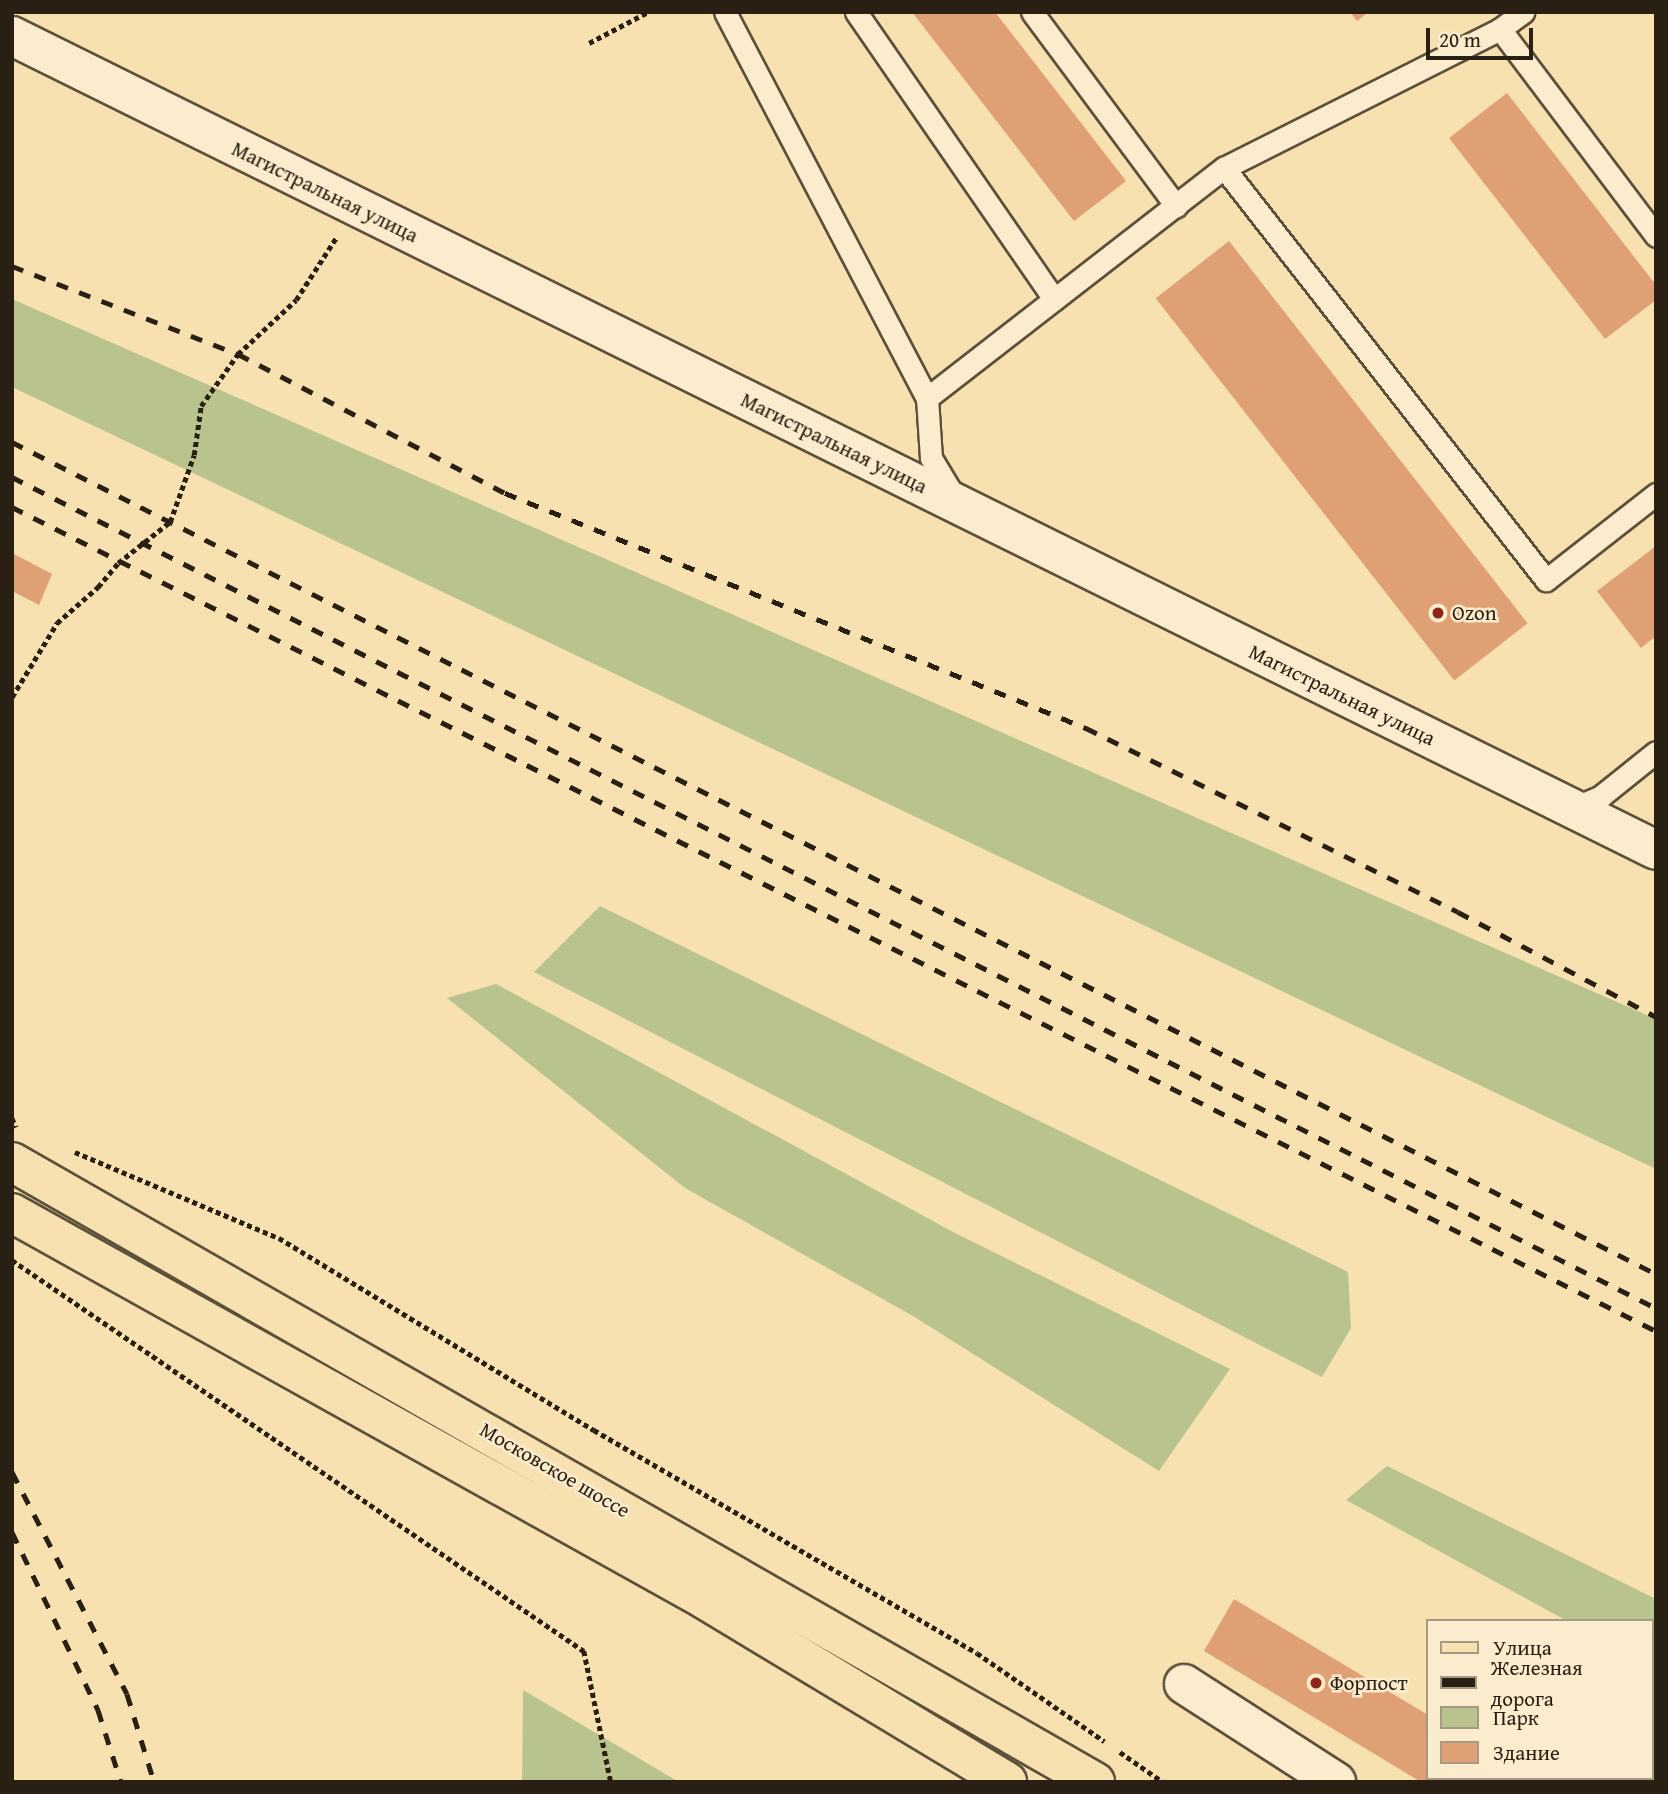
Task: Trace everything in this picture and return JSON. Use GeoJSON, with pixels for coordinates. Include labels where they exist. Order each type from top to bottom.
{"type":"FeatureCollection","features":[{"type":"Feature","properties":{"kind":"main road","name":"Московское шоссе"},"geometry":{"type":"LineString","coordinates":[[19,1140],[1095,1782]]}},
{"type":"Feature","properties":{"kind":"main road","name":"Московское шоссе"},"geometry":{"type":"LineString","coordinates":[[12,1213],[704,1599],[1007,1782]]}},
{"type":"Feature","properties":{"kind":"street","name":"Магистральная улица"},"geometry":{"type":"LineString","coordinates":[[12,36],[1656,850]]}},
{"type":"Feature","properties":{"kind":"street"},"geometry":{"type":"LineString","coordinates":[[1184,1684],[1336,1782]]}},
{"type":"Feature","properties":{"kind":"lane"},"geometry":{"type":"LineString","coordinates":[[725,12],[927,398],[931,458],[960,506]]}},
{"type":"Feature","properties":{"kind":"lane"},"geometry":{"type":"LineString","coordinates":[[856,12],[1054,299]]}},
{"type":"Feature","properties":{"kind":"lane"},"geometry":{"type":"LineString","coordinates":[[1031,12],[1176,206]]}},
{"type":"Feature","properties":{"kind":"lane"},"geometry":{"type":"LineString","coordinates":[[927,398],[1224,168],[1500,29],[1523,12]]}},
{"type":"Feature","properties":{"kind":"lane"},"geometry":{"type":"LineString","coordinates":[[1500,29],[1656,236]]}},
{"type":"Feature","properties":{"kind":"lane"},"geometry":{"type":"LineString","coordinates":[[1224,168],[1546,580],[1656,494]]}},
{"type":"Feature","properties":{"kind":"lane"},"geometry":{"type":"LineString","coordinates":[[1571,809],[1601,796],[1656,752]]}},
{"type":"Feature","properties":{"kind":"path"},"geometry":{"type":"LineString","coordinates":[[589,43],[648,12]]}},
{"type":"Feature","properties":{"kind":"path"},"geometry":{"type":"LineString","coordinates":[[12,697],[57,623],[98,587],[118,563],[170,522],[194,455],[201,406],[238,354],[296,300],[355,207]]}},
{"type":"Feature","properties":{"kind":"path"},"geometry":{"type":"LineString","coordinates":[[66,1148],[279,1238],[594,1430],[977,1653],[1163,1782]]}},
{"type":"Feature","properties":{"kind":"path"},"geometry":{"type":"LineString","coordinates":[[12,1260],[584,1651],[611,1782]]}},
{"type":"Feature","properties":{"kind":"green space"},"geometry":{"type":"Polygon","coordinates":[[[12,299],[1656,1019],[1656,1169],[12,387],[12,299]]]}},
{"type":"Feature","properties":{"kind":"green space"},"geometry":{"type":"Polygon","coordinates":[[[600,906],[1348,1272],[1351,1328],[1322,1377],[534,972],[600,906]]]}},
{"type":"Feature","properties":{"kind":"green space"},"geometry":{"type":"Polygon","coordinates":[[[496,984],[955,1233],[1230,1369],[1159,1471],[913,1316],[685,1188],[447,998],[496,984]]]}},
{"type":"Feature","properties":{"kind":"green space"},"geometry":{"type":"Polygon","coordinates":[[[1387,1466],[1656,1599],[1656,1669],[1654,1619],[1563,1619],[1346,1500],[1387,1466]]]}},
{"type":"Feature","properties":{"kind":"green space"},"geometry":{"type":"Polygon","coordinates":[[[523,1690],[679,1782],[522,1782],[523,1690]]]}},
{"type":"Feature","properties":{"kind":"building"},"geometry":{"type":"Polygon","coordinates":[[[912,12],[995,12],[1126,181],[1074,221],[912,12]]]}},
{"type":"Feature","properties":{"kind":"building"},"geometry":{"type":"Polygon","coordinates":[[[1350,12],[1368,12],[1357,21],[1350,12]]]}},
{"type":"Feature","properties":{"kind":"building"},"geometry":{"type":"Polygon","coordinates":[[[1507,93],[1656,285],[1656,300],[1605,339],[1449,138],[1507,93]]]}},
{"type":"Feature","properties":{"kind":"building"},"geometry":{"type":"Polygon","coordinates":[[[1229,241],[1528,623],[1454,680],[1156,298],[1229,241]]]}},
{"type":"Feature","properties":{"kind":"building"},"geometry":{"type":"Polygon","coordinates":[[[1656,546],[1656,636],[1641,648],[1597,591],[1656,546]]]}},
{"type":"Feature","properties":{"kind":"building"},"geometry":{"type":"Polygon","coordinates":[[[12,553],[52,574],[39,605],[12,591],[12,553]]]}},
{"type":"Feature","properties":{"kind":"building","name":"Форпост"},"geometry":{"type":"Polygon","coordinates":[[[1234,1599],[1426,1714],[1426,1780],[1468,1780],[1421,1782],[1204,1651],[1234,1599]]]}},
{"type":"Feature","properties":{"kind":"railway"},"geometry":{"type":"LineString","coordinates":[[12,266],[238,354],[505,493],[1086,728],[1458,912],[1656,1017]]}},
{"type":"Feature","properties":{"kind":"railway"},"geometry":{"type":"LineString","coordinates":[[12,442],[1656,1274]]}},
{"type":"Feature","properties":{"kind":"railway"},"geometry":{"type":"LineString","coordinates":[[12,477],[1656,1308]]}},
{"type":"Feature","properties":{"kind":"railway"},"geometry":{"type":"LineString","coordinates":[[12,507],[1656,1331]]}},
{"type":"Feature","properties":{"kind":"railway"},"geometry":{"type":"LineString","coordinates":[[12,1472],[127,1694],[154,1782]]}},
{"type":"Feature","properties":{"kind":"railway"},"geometry":{"type":"LineString","coordinates":[[12,1532],[98,1710],[121,1782]]}},
{"type":"Feature","properties":{"kind":"place","name":"Ozon"},"geometry":{"type":"Point","coordinates":[1438,613]}},
{"type":"Feature","properties":{"kind":"place","name":"Форпост"},"geometry":{"type":"Point","coordinates":[1316,1683]}}]}
